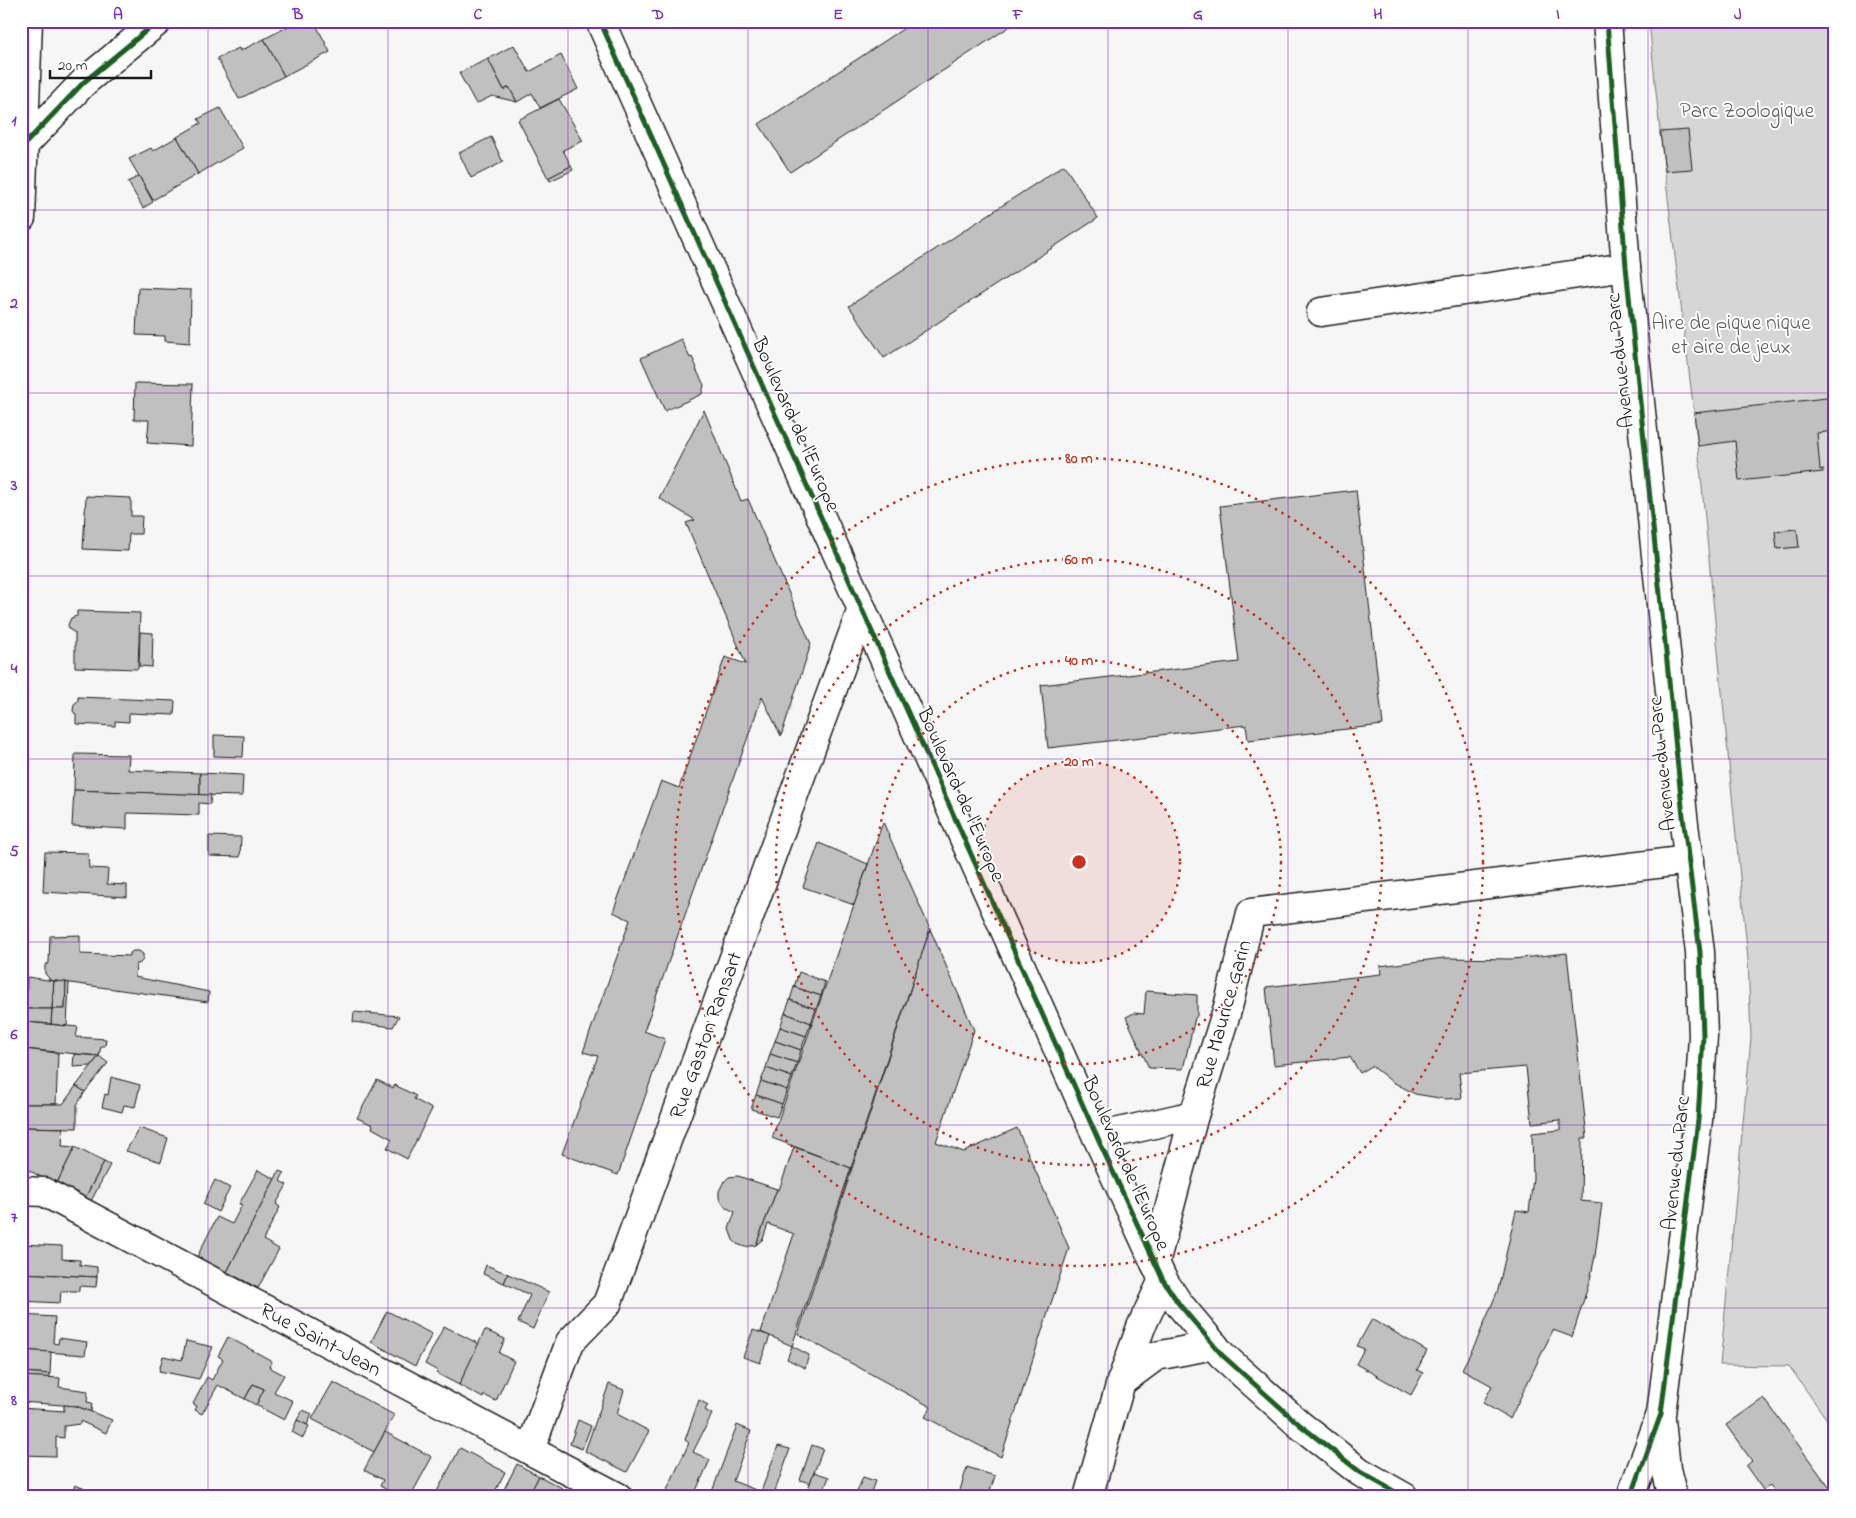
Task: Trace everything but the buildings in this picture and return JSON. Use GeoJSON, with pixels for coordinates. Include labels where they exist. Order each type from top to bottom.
{"type":"FeatureCollection","features":[{"type":"Feature","properties":{"kind":"street"},"geometry":{"type":"LineString","coordinates":[[21,218],[28,21]]}},
{"type":"Feature","properties":{"kind":"street"},"geometry":{"type":"LineString","coordinates":[[23,147],[84,82],[158,21]]}},
{"type":"Feature","properties":{"kind":"street","name":"Boulevard de l'Europe"},"geometry":{"type":"LineString","coordinates":[[600,21],[1097,1137],[1159,1272],[1179,1304],[1222,1355],[1300,1425],[1360,1472],[1404,1497]]}},
{"type":"Feature","properties":{"kind":"street","name":"Avenue du Parc"},"geometry":{"type":"LineString","coordinates":[[1607,21],[1626,267],[1652,529],[1682,816],[1700,952],[1703,1036],[1698,1120],[1661,1414],[1631,1497]]}},
{"type":"Feature","properties":{"kind":"street"},"geometry":{"type":"LineString","coordinates":[[1321,312],[1626,267]]}},
{"type":"Feature","properties":{"kind":"street","name":"Rue Gaston Ransart"},"geometry":{"type":"LineString","coordinates":[[530,1450],[570,1342],[607,1304],[862,609]]}},
{"type":"Feature","properties":{"kind":"street","name":"Rue Maurice Garin"},"geometry":{"type":"LineString","coordinates":[[1088,1497],[1121,1382],[1159,1272],[1194,1115],[1228,1007],[1251,913],[1689,860]]}},
{"type":"Feature","properties":{"kind":"street"},"geometry":{"type":"LineString","coordinates":[[1097,1137],[1194,1115]]}},
{"type":"Feature","properties":{"kind":"street","name":"Rue Saint-Jean"},"geometry":{"type":"LineString","coordinates":[[21,1191],[44,1192],[618,1497]]}},
{"type":"Feature","properties":{"kind":"street"},"geometry":{"type":"LineString","coordinates":[[1121,1382],[1156,1356],[1214,1345]]}},
{"type":"Feature","properties":{"kind":"street"},"geometry":{"type":"LineString","coordinates":[[1661,1414],[1666,1469],[1673,1497]]}},
{"type":"Feature","properties":{"kind":"green space","name":"Parc Zoologique"},"geometry":{"type":"Polygon","coordinates":[[[1649,21],[1835,21],[1835,1431],[1789,1366],[1720,1365],[1751,1038],[1748,959],[1698,446],[1660,132],[1649,21]]]}},
{"type":"Feature","properties":{"kind":"cycle path"},"geometry":{"type":"LineString","coordinates":[[21,148],[84,82],[158,21]]}},
{"type":"Feature","properties":{"kind":"cycle path"},"geometry":{"type":"LineString","coordinates":[[600,21],[1097,1137],[1163,1280],[1179,1304],[1222,1355],[1300,1425],[1360,1472],[1404,1497]]}},
{"type":"Feature","properties":{"kind":"cycle path"},"geometry":{"type":"LineString","coordinates":[[1607,21],[1626,267],[1683,816],[1700,952],[1703,1036],[1698,1120],[1661,1414],[1631,1497]]}},
{"type":"Feature","properties":{"kind":"park label","name":"Aire de pique nique et aire de jeux"},"geometry":{"type":"Point","coordinates":[1731,334]}}]}
